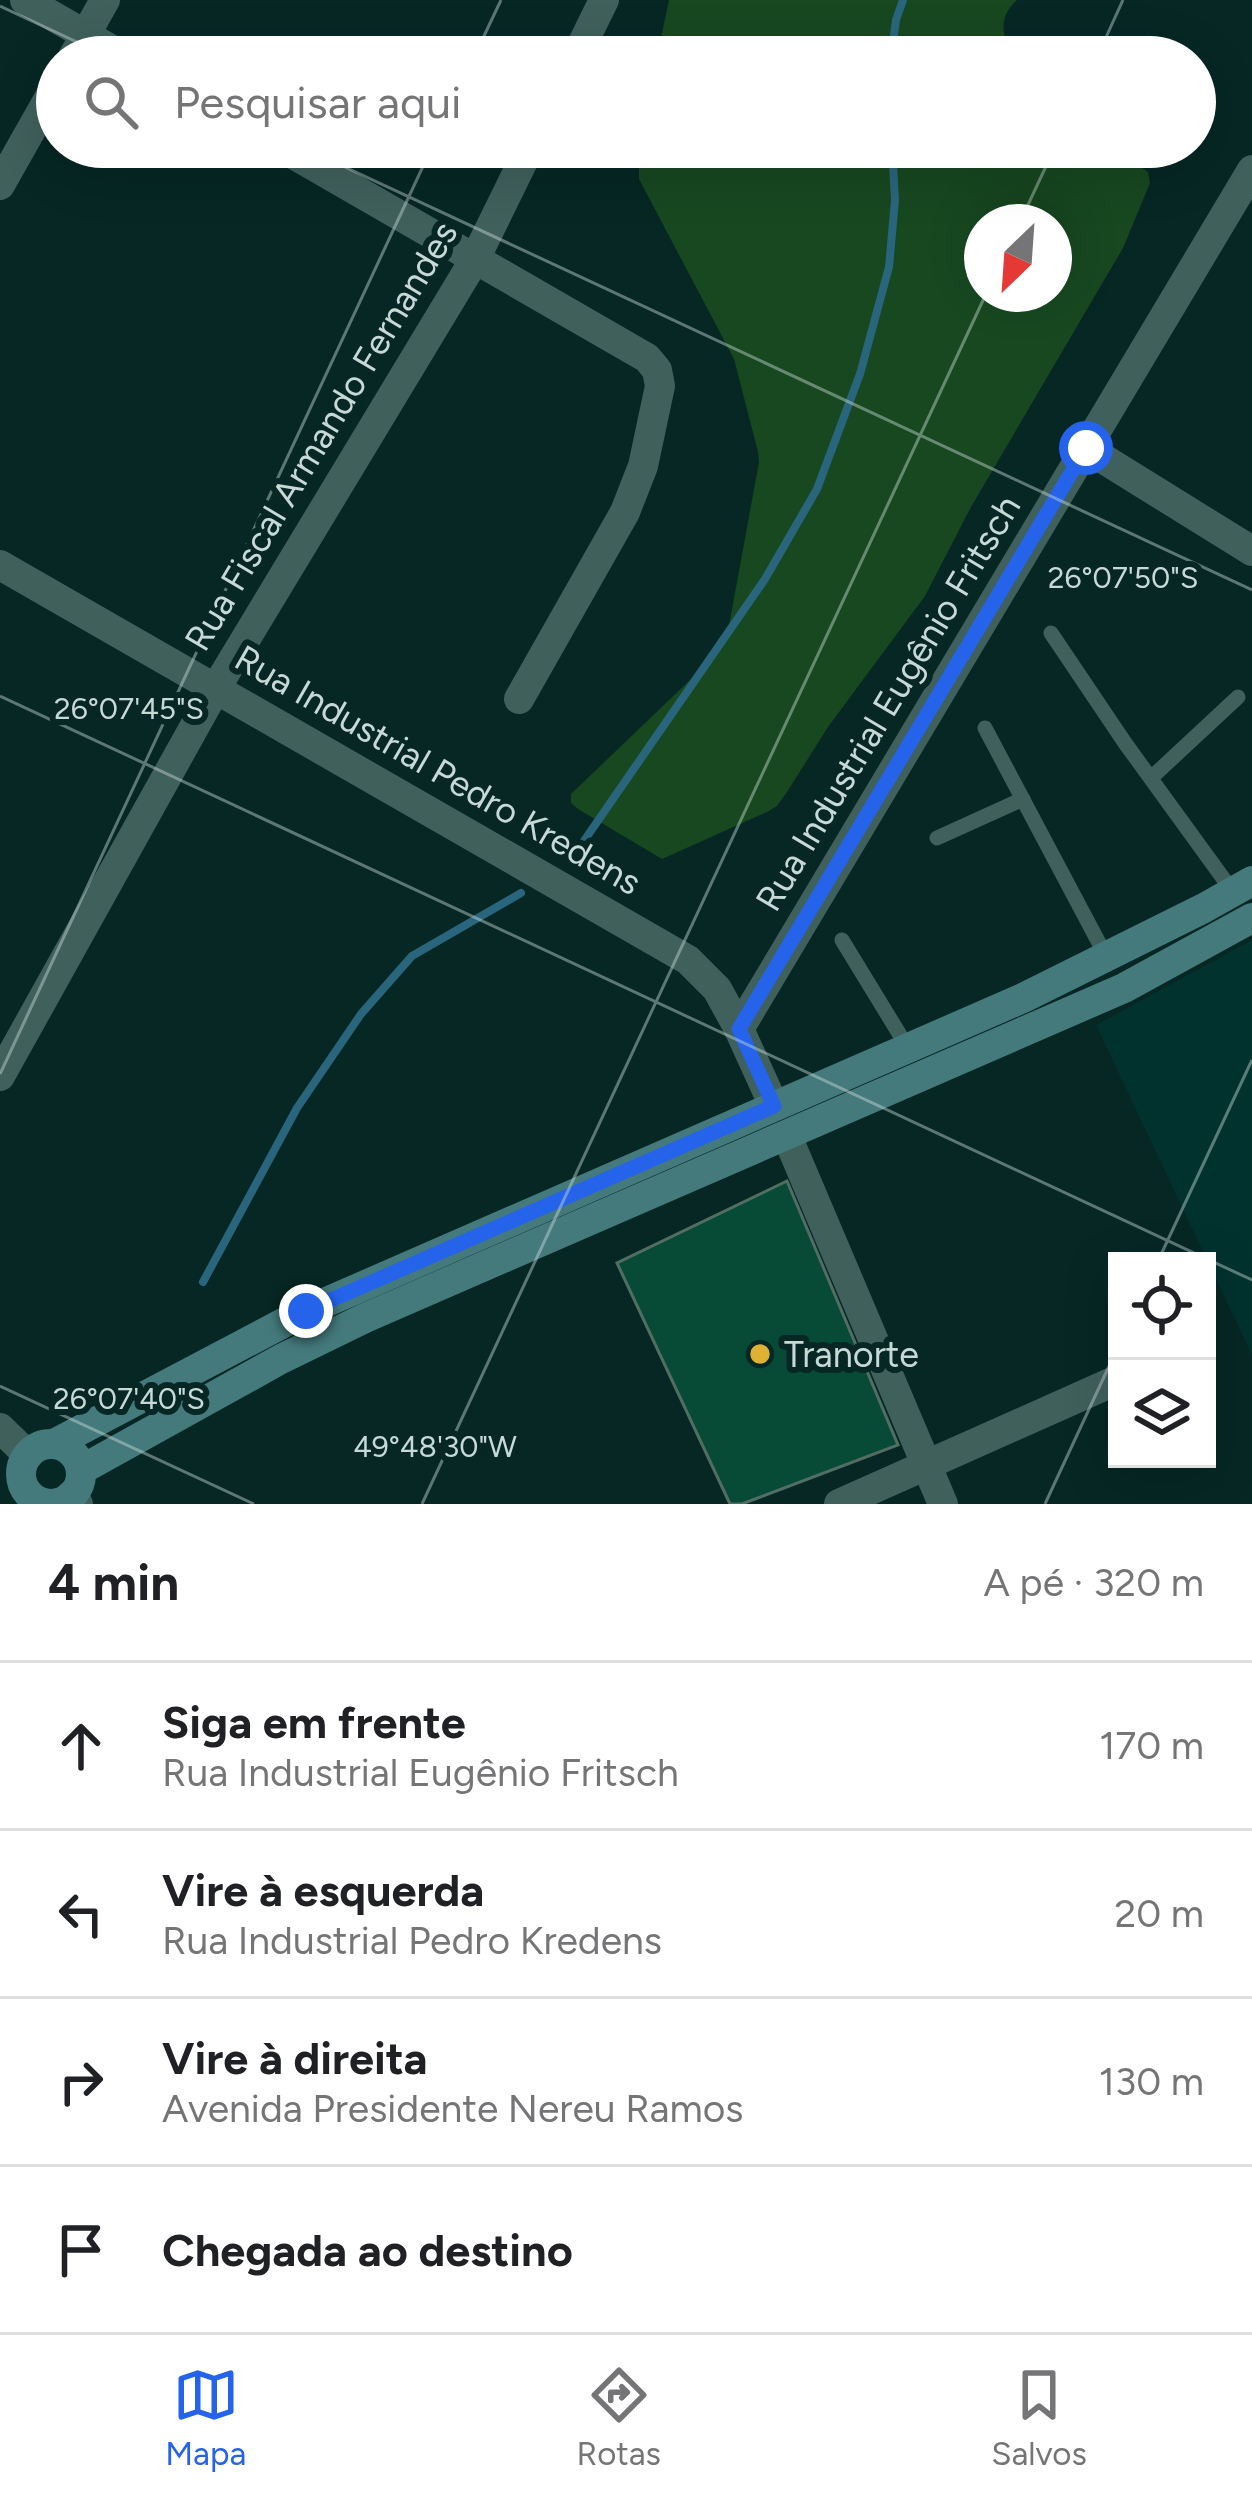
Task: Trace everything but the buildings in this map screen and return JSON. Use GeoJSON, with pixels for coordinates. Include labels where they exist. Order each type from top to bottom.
{"type":"FeatureCollection","features":[{"type":"Feature","properties":{"kind":"main road"},"geometry":{"type":"LineString","coordinates":[[27,1477],[306,1311],[1023,998],[1242,886]]}},
{"type":"Feature","properties":{"kind":"main road"},"geometry":{"type":"LineString","coordinates":[[27,1477],[52,1503],[281,1359],[365,1318],[1124,988],[1252,918]]}},
{"type":"Feature","properties":{"kind":"main road"},"geometry":{"type":"LineString","coordinates":[[1106,958],[1124,988]]}},
{"type":"Feature","properties":{"kind":"main road"},"geometry":{"type":"LineString","coordinates":[[27,1477],[72,1452],[76,1490]]}},
{"type":"Feature","properties":{"kind":"street"},"geometry":{"type":"LineString","coordinates":[[25,0],[67,36]]}},
{"type":"Feature","properties":{"kind":"street"},"geometry":{"type":"LineString","coordinates":[[85,36],[105,0]]}},
{"type":"Feature","properties":{"kind":"street"},"geometry":{"type":"LineString","coordinates":[[586,36],[604,0]]}},
{"type":"Feature","properties":{"kind":"street"},"geometry":{"type":"LineString","coordinates":[[0,185],[36,121]]}},
{"type":"Feature","properties":{"kind":"street"},"geometry":{"type":"LineString","coordinates":[[317,168],[647,358],[657,370],[660,386],[643,466],[625,512],[519,699]]}},
{"type":"Feature","properties":{"kind":"street","name":"Rua Fiscal Armando Fernandes"},"geometry":{"type":"LineString","coordinates":[[0,1076],[216,688],[475,259],[520,168]]}},
{"type":"Feature","properties":{"kind":"street","name":"Rua Industrial Eugênio Fritsch"},"geometry":{"type":"LineString","coordinates":[[739,1029],[1252,170]]}},
{"type":"Feature","properties":{"kind":"street"},"geometry":{"type":"LineString","coordinates":[[1086,448],[1252,551]]}},
{"type":"Feature","properties":{"kind":"street","name":"Rua Industrial Pedro Kredens"},"geometry":{"type":"LineString","coordinates":[[0,566],[688,960],[717,989],[774,1106]]}},
{"type":"Feature","properties":{"kind":"street"},"geometry":{"type":"LineString","coordinates":[[787,1136],[943,1504]]}},
{"type":"Feature","properties":{"kind":"street"},"geometry":{"type":"LineString","coordinates":[[839,1504],[1108,1384]]}},
{"type":"Feature","properties":{"kind":"street"},"geometry":{"type":"LineString","coordinates":[[0,1428],[27,1477]]}},
{"type":"Feature","properties":{"kind":"lane"},"geometry":{"type":"LineString","coordinates":[[1051,633],[1151,778],[1242,886],[1252,918]]}},
{"type":"Feature","properties":{"kind":"lane"},"geometry":{"type":"LineString","coordinates":[[1151,778],[1238,697]]}},
{"type":"Feature","properties":{"kind":"lane"},"geometry":{"type":"LineString","coordinates":[[985,728],[1106,958]]}},
{"type":"Feature","properties":{"kind":"lane"},"geometry":{"type":"LineString","coordinates":[[937,838],[1023,799]]}},
{"type":"Feature","properties":{"kind":"lane"},"geometry":{"type":"LineString","coordinates":[[842,940],[924,1077]]}},
{"type":"Feature","properties":{"kind":"shaded area"},"geometry":{"type":"Polygon","coordinates":[[[1252,940],[1252,1355],[1216,1279],[1216,1252],[1203,1252],[1096,1025],[1252,940]]]}},
{"type":"Feature","properties":{"kind":"green space"},"geometry":{"type":"Polygon","coordinates":[[[669,0],[1017,0],[1004,20],[1005,36],[661,36],[669,0]]]}},
{"type":"Feature","properties":{"kind":"green space"},"geometry":{"type":"Polygon","coordinates":[[[639,168],[1142,168],[1148,172],[1150,183],[1123,248],[971,507],[925,596],[828,727],[777,806],[662,859],[578,809],[571,803],[571,794],[714,657],[728,631],[758,452],[734,359],[639,179],[639,168]]]}},
{"type":"Feature","properties":{"kind":"waterway"},"geometry":{"type":"LineString","coordinates":[[894,36],[903,0]]}},
{"type":"Feature","properties":{"kind":"waterway"},"geometry":{"type":"LineString","coordinates":[[577,851],[765,579],[817,489],[860,374],[889,267],[893,168]]}},
{"type":"Feature","properties":{"kind":"waterway"},"geometry":{"type":"LineString","coordinates":[[203,1282],[297,1108],[361,1014],[412,956],[521,893]]}},
{"type":"Feature","properties":{"kind":"place","name":"Tranorte"},"geometry":{"type":"Point","coordinates":[760,1354]}},
{"type":"Feature","properties":{"kind":"route"},"geometry":{"type":"LineString","coordinates":[[306,1311],[774,1106],[739,1029],[1086,448]]}}]}
